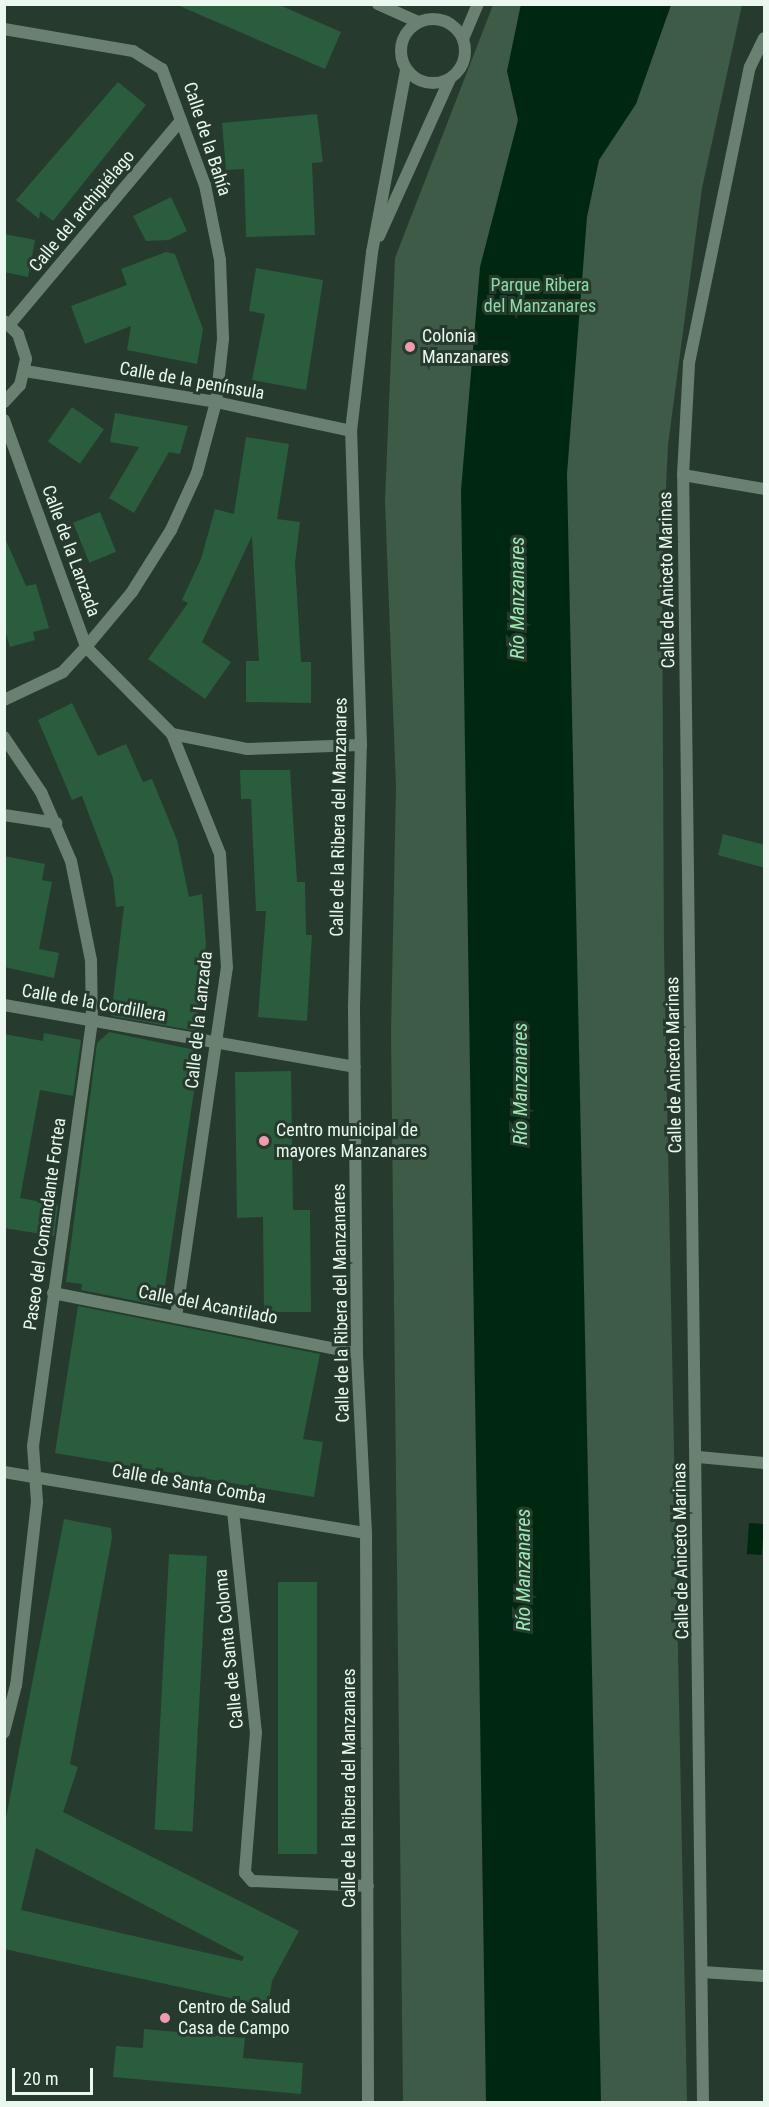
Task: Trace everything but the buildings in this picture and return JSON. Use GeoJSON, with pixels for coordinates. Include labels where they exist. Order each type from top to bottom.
{"type":"FeatureCollection","features":[{"type":"Feature","properties":{"kind":"street"},"geometry":{"type":"LineString","coordinates":[[378,4],[418,22],[438,19],[454,27],[463,39]]}},
{"type":"Feature","properties":{"kind":"street"},"geometry":{"type":"LineString","coordinates":[[418,22],[403,38],[406,70],[417,79],[438,83],[450,79],[465,57],[463,39],[478,4]]}},
{"type":"Feature","properties":{"kind":"street","name":"Calle de la Bahía"},"geometry":{"type":"LineString","coordinates":[[4,29],[149,57],[169,79],[181,120],[205,185],[220,260],[223,339],[216,402],[196,472],[171,530],[132,592],[63,672],[4,700]]}},
{"type":"Feature","properties":{"kind":"street","name":"Calle de Aniceto Marinas"},"geometry":{"type":"LineString","coordinates":[[703,2103],[698,1457],[683,475],[689,363],[750,67],[765,38]]}},
{"type":"Feature","properties":{"kind":"street","name":"Calle de la Ribera del Manzanares"},"geometry":{"type":"LineString","coordinates":[[368,2103],[366,1533],[357,1353],[355,1067],[361,745],[351,431],[372,252],[406,70]]}},
{"type":"Feature","properties":{"kind":"street","name":"Calle de la Ribera del Manzanares"},"geometry":{"type":"LineString","coordinates":[[372,252],[450,79]]}},
{"type":"Feature","properties":{"kind":"street","name":"Calle del archipiélago"},"geometry":{"type":"LineString","coordinates":[[7,323],[181,120]]}},
{"type":"Feature","properties":{"kind":"street"},"geometry":{"type":"LineString","coordinates":[[4,402],[26,371],[24,346],[7,323]]}},
{"type":"Feature","properties":{"kind":"street","name":"Calle de la península"},"geometry":{"type":"LineString","coordinates":[[26,371],[216,402],[351,431]]}},
{"type":"Feature","properties":{"kind":"street","name":"Calle de la Lanzada"},"geometry":{"type":"LineString","coordinates":[[4,420],[86,647],[172,734],[220,854],[227,968],[176,1317]]}},
{"type":"Feature","properties":{"kind":"street"},"geometry":{"type":"LineString","coordinates":[[683,475],[765,489]]}},
{"type":"Feature","properties":{"kind":"street"},"geometry":{"type":"LineString","coordinates":[[172,734],[247,749],[361,745]]}},
{"type":"Feature","properties":{"kind":"street","name":"Paseo del Comandante Fortea"},"geometry":{"type":"LineString","coordinates":[[4,737],[56,823],[81,897],[91,960],[92,1021],[33,1446],[37,1476],[16,1685],[4,1732]]}},
{"type":"Feature","properties":{"kind":"street"},"geometry":{"type":"LineString","coordinates":[[4,814],[56,823]]}},
{"type":"Feature","properties":{"kind":"street","name":"Calle de la Cordillera"},"geometry":{"type":"LineString","coordinates":[[4,1005],[355,1067]]}},
{"type":"Feature","properties":{"kind":"street","name":"Calle del Acantilado"},"geometry":{"type":"LineString","coordinates":[[53,1293],[357,1353]]}},
{"type":"Feature","properties":{"kind":"street"},"geometry":{"type":"LineString","coordinates":[[698,1457],[765,1463]]}},
{"type":"Feature","properties":{"kind":"street","name":"Calle de Santa Comba"},"geometry":{"type":"LineString","coordinates":[[4,1472],[366,1533]]}},
{"type":"Feature","properties":{"kind":"street","name":"Calle de Santa Coloma"},"geometry":{"type":"LineString","coordinates":[[233,1511],[256,1732],[245,1873],[252,1881],[368,1886]]}},
{"type":"Feature","properties":{"kind":"street"},"geometry":{"type":"LineString","coordinates":[[702,1972],[765,1976]]}},
{"type":"Feature","properties":{"kind":"green space","name":"Parque Ribera del Manzanares"},"geometry":{"type":"Polygon","coordinates":[[[493,5],[633,5],[667,16],[671,5],[742,5],[702,188],[668,445],[662,572],[664,948],[687,2102],[403,2102],[391,1032],[396,787],[385,501],[395,258],[493,5]]]}},
{"type":"Feature","properties":{"kind":"water","name":"Río Manzanares"},"geometry":{"type":"Polygon","coordinates":[[[521,4],[671,5],[636,104],[599,160],[587,217],[567,474],[601,2102],[486,2102],[461,490],[480,267],[518,120],[507,71],[521,4]]]}},
{"type":"Feature","properties":{"kind":"water"},"geometry":{"type":"Polygon","coordinates":[[[749,1523],[764,1524],[762,1555],[747,1554],[749,1523]]]}},
{"type":"Feature","properties":{"kind":"place","name":"Colonia Manzanares"},"geometry":{"type":"Point","coordinates":[410,347]}},
{"type":"Feature","properties":{"kind":"place","name":"Centro municipal de mayores Manzanares"},"geometry":{"type":"Point","coordinates":[264,1141]}},
{"type":"Feature","properties":{"kind":"place","name":"Centro de Salud Casa de Campo"},"geometry":{"type":"Point","coordinates":[165,2018]}}]}
